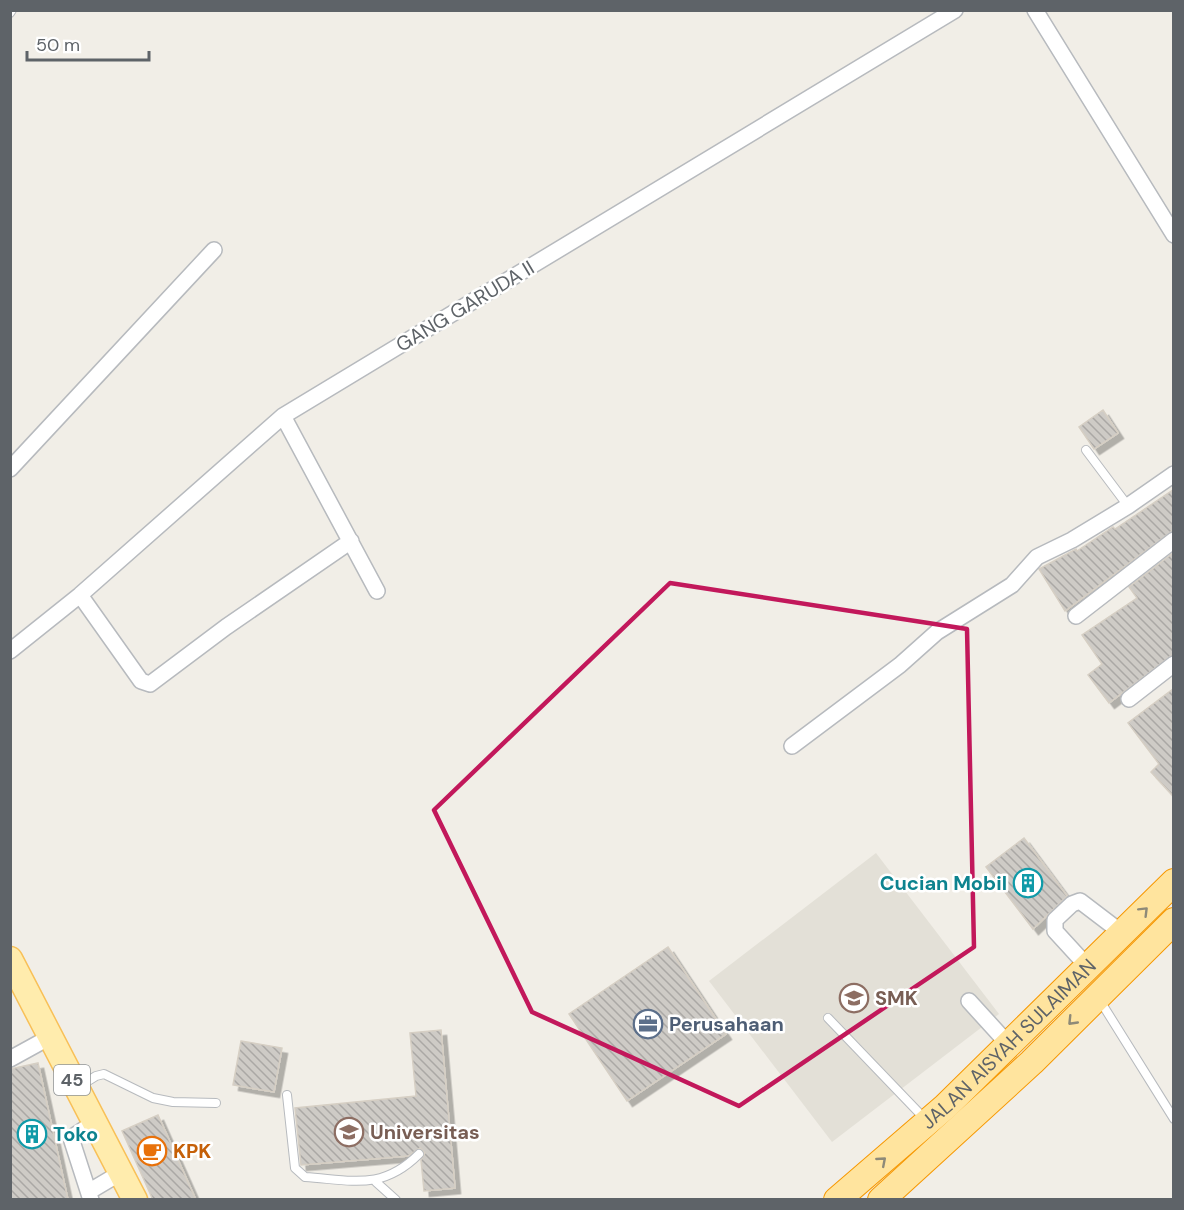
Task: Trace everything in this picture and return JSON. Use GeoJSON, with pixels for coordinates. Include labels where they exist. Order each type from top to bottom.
{"type":"FeatureCollection","features":[{"type":"Feature","properties":{"kind":"highway","name":"JALAN AISYAH SULAIMAN"},"geometry":{"type":"LineString","coordinates":[[837,1200],[937,1114],[1173,882]]}},
{"type":"Feature","properties":{"kind":"highway","name":"JALAN AISYAH SULAIMAN"},"geometry":{"type":"LineString","coordinates":[[881,1200],[1032,1062],[1173,921]]}},
{"type":"Feature","properties":{"kind":"highway"},"geometry":{"type":"LineString","coordinates":[[937,1114],[964,1124]]}},
{"type":"Feature","properties":{"kind":"main road","name":"45"},"geometry":{"type":"LineString","coordinates":[[10,959],[135,1200]]}},
{"type":"Feature","properties":{"kind":"street","name":"GANG GARUDA II"},"geometry":{"type":"LineString","coordinates":[[10,651],[80,595],[283,416],[955,10]]}},
{"type":"Feature","properties":{"kind":"street"},"geometry":{"type":"LineString","coordinates":[[1035,10],[1173,235]]}},
{"type":"Feature","properties":{"kind":"street"},"geometry":{"type":"LineString","coordinates":[[10,469],[214,250]]}},
{"type":"Feature","properties":{"kind":"street"},"geometry":{"type":"LineString","coordinates":[[283,416],[377,591]]}},
{"type":"Feature","properties":{"kind":"street"},"geometry":{"type":"LineString","coordinates":[[792,746],[900,665],[937,632],[1012,585],[1037,557],[1072,540],[1128,506],[1173,474]]}},
{"type":"Feature","properties":{"kind":"street"},"geometry":{"type":"LineString","coordinates":[[1077,616],[1173,540]]}},
{"type":"Feature","properties":{"kind":"street"},"geometry":{"type":"LineString","coordinates":[[80,595],[141,681],[150,684],[226,627],[351,541]]}},
{"type":"Feature","properties":{"kind":"street"},"geometry":{"type":"LineString","coordinates":[[1129,699],[1173,664]]}},
{"type":"Feature","properties":{"kind":"street"},"geometry":{"type":"LineString","coordinates":[[1088,967],[1055,931],[1055,920],[1072,904],[1080,901],[1122,933]]}},
{"type":"Feature","properties":{"kind":"street"},"geometry":{"type":"LineString","coordinates":[[969,1001],[1009,1045]]}},
{"type":"Feature","properties":{"kind":"street"},"geometry":{"type":"LineString","coordinates":[[10,1059],[50,1037]]}},
{"type":"Feature","properties":{"kind":"street"},"geometry":{"type":"LineString","coordinates":[[95,1122],[71,1138],[90,1195],[122,1172]]}},
{"type":"Feature","properties":{"kind":"lane"},"geometry":{"type":"LineString","coordinates":[[1086,450],[1128,506]]}},
{"type":"Feature","properties":{"kind":"lane"},"geometry":{"type":"LineString","coordinates":[[1097,995],[1173,1119]]}},
{"type":"Feature","properties":{"kind":"lane"},"geometry":{"type":"LineString","coordinates":[[828,1018],[937,1114]]}},
{"type":"Feature","properties":{"kind":"lane"},"geometry":{"type":"LineString","coordinates":[[76,1088],[104,1074],[153,1098],[173,1102],[216,1103]]}},
{"type":"Feature","properties":{"kind":"lane"},"geometry":{"type":"LineString","coordinates":[[286,1095],[295,1168],[305,1177],[376,1182],[406,1167],[419,1154]]}},
{"type":"Feature","properties":{"kind":"lane"},"geometry":{"type":"LineString","coordinates":[[376,1182],[396,1200]]}},
{"type":"Feature","properties":{"kind":"highlighted area"},"geometry":{"type":"Polygon","coordinates":[[[670,583],[967,629],[974,947],[739,1106],[532,1012],[434,810],[670,583]]]}},
{"type":"Feature","properties":{"kind":"shaded area","name":"SMK"},"geometry":{"type":"Polygon","coordinates":[[[876,853],[999,1014],[832,1142],[709,981],[876,853]]]}},
{"type":"Feature","properties":{"kind":"building"},"geometry":{"type":"Polygon","coordinates":[[[1103,410],[1118,433],[1094,449],[1079,427],[1103,410]]]}},
{"type":"Feature","properties":{"kind":"building"},"geometry":{"type":"Polygon","coordinates":[[[1173,490],[1173,530],[1065,611],[1039,569],[1076,549],[1077,551],[1113,527],[1115,529],[1173,490]]]}},
{"type":"Feature","properties":{"kind":"building"},"geometry":{"type":"Polygon","coordinates":[[[1173,553],[1173,654],[1109,703],[1088,675],[1102,664],[1082,635],[1137,598],[1129,587],[1173,553]]]}},
{"type":"Feature","properties":{"kind":"building"},"geometry":{"type":"Polygon","coordinates":[[[1173,689],[1173,796],[1151,772],[1159,764],[1128,723],[1173,689]]]}},
{"type":"Feature","properties":{"kind":"building","name":"Cucian Mobil"},"geometry":{"type":"Polygon","coordinates":[[[1024,838],[1067,896],[1033,929],[986,867],[1024,838]]]}},
{"type":"Feature","properties":{"kind":"building","name":"Perusahaan"},"geometry":{"type":"Polygon","coordinates":[[[668,947],[726,1034],[627,1101],[569,1014],[668,947]]]}},
{"type":"Feature","properties":{"kind":"building"},"geometry":{"type":"Polygon","coordinates":[[[441,1030],[455,1188],[424,1191],[421,1160],[425,1153],[420,1148],[408,1156],[301,1165],[295,1108],[416,1096],[410,1033],[441,1030]]]}},
{"type":"Feature","properties":{"kind":"building"},"geometry":{"type":"Polygon","coordinates":[[[241,1041],[282,1048],[274,1092],[233,1085],[241,1041]]]}},
{"type":"Feature","properties":{"kind":"building","name":"Toko"},"geometry":{"type":"Polygon","coordinates":[[[38,1063],[68,1200],[10,1200],[10,1069],[38,1063]]]}},
{"type":"Feature","properties":{"kind":"building","name":"Toko"},"geometry":{"type":"Polygon","coordinates":[[[158,1115],[196,1200],[153,1200],[122,1131],[158,1115]]]}},
{"type":"Feature","properties":{"kind":"place","name":"Cucian Mobil"},"geometry":{"type":"Point","coordinates":[1028,883]}},
{"type":"Feature","properties":{"kind":"place","name":"SMK"},"geometry":{"type":"Point","coordinates":[854,998]}},
{"type":"Feature","properties":{"kind":"place","name":"Perusahaan"},"geometry":{"type":"Point","coordinates":[648,1024]}},
{"type":"Feature","properties":{"kind":"place","name":"Universitas"},"geometry":{"type":"Point","coordinates":[349,1132]}},
{"type":"Feature","properties":{"kind":"place","name":"Toko"},"geometry":{"type":"Point","coordinates":[32,1134]}},
{"type":"Feature","properties":{"kind":"place","name":"KPK"},"geometry":{"type":"Point","coordinates":[152,1151]}}]}
